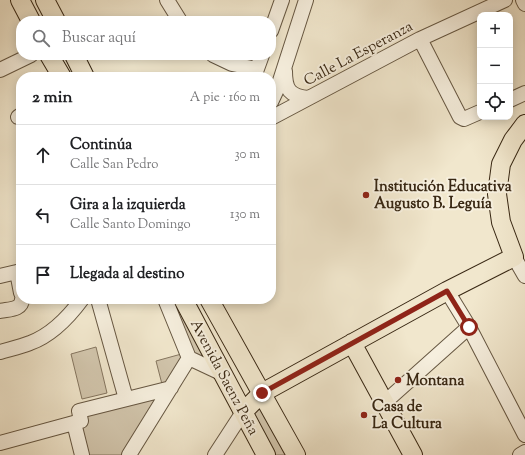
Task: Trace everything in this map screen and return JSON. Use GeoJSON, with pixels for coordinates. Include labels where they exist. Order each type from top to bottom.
{"type":"FeatureCollection","features":[{"type":"Feature","properties":{"kind":"main road"},"geometry":{"type":"LineString","coordinates":[[20,0],[28,16]]}},
{"type":"Feature","properties":{"kind":"main road"},"geometry":{"type":"LineString","coordinates":[[44,0],[53,16]]}},
{"type":"Feature","properties":{"kind":"main road"},"geometry":{"type":"LineString","coordinates":[[52,60],[59,72]]}},
{"type":"Feature","properties":{"kind":"main road"},"geometry":{"type":"LineString","coordinates":[[76,60],[82,72]]}},
{"type":"Feature","properties":{"kind":"main road"},"geometry":{"type":"LineString","coordinates":[[243,412],[262,393],[447,291],[514,257],[501,222],[496,194],[501,164],[513,140],[525,124]]}},
{"type":"Feature","properties":{"kind":"main road","name":"Avenida Saenz Peña"},"geometry":{"type":"LineString","coordinates":[[186,304],[266,455]]}},
{"type":"Feature","properties":{"kind":"main road","name":"Avenida Saenz Peña"},"geometry":{"type":"LineString","coordinates":[[212,304],[296,455]]}},
{"type":"Feature","properties":{"kind":"main road"},"geometry":{"type":"LineString","coordinates":[[352,343],[413,455]]}},
{"type":"Feature","properties":{"kind":"street"},"geometry":{"type":"LineString","coordinates":[[167,0],[177,16]]}},
{"type":"Feature","properties":{"kind":"street"},"geometry":{"type":"LineString","coordinates":[[276,17],[282,0]]}},
{"type":"Feature","properties":{"kind":"street"},"geometry":{"type":"LineString","coordinates":[[276,91],[306,0]]}},
{"type":"Feature","properties":{"kind":"street","name":"Calle La Esperanza"},"geometry":{"type":"LineString","coordinates":[[276,115],[420,39],[505,0]]}},
{"type":"Feature","properties":{"kind":"street"},"geometry":{"type":"LineString","coordinates":[[523,0],[525,4]]}},
{"type":"Feature","properties":{"kind":"street"},"geometry":{"type":"LineString","coordinates":[[420,39],[460,117],[464,118],[477,113]]}},
{"type":"Feature","properties":{"kind":"street"},"geometry":{"type":"LineString","coordinates":[[0,70],[21,60]]}},
{"type":"Feature","properties":{"kind":"street"},"geometry":{"type":"LineString","coordinates":[[223,60],[253,72]]}},
{"type":"Feature","properties":{"kind":"street"},"geometry":{"type":"LineString","coordinates":[[256,72],[260,60]]}},
{"type":"Feature","properties":{"kind":"street"},"geometry":{"type":"LineString","coordinates":[[285,66],[286,86],[291,93],[308,98]]}},
{"type":"Feature","properties":{"kind":"street"},"geometry":{"type":"LineString","coordinates":[[513,99],[525,93]]}},
{"type":"Feature","properties":{"kind":"street"},"geometry":{"type":"LineString","coordinates":[[514,257],[525,276]]}},
{"type":"Feature","properties":{"kind":"street"},"geometry":{"type":"LineString","coordinates":[[0,276],[16,272]]}},
{"type":"Feature","properties":{"kind":"street"},"geometry":{"type":"LineString","coordinates":[[447,291],[469,327],[525,435]]}},
{"type":"Feature","properties":{"kind":"street"},"geometry":{"type":"LineString","coordinates":[[0,311],[19,307],[21,304]]}},
{"type":"Feature","properties":{"kind":"street"},"geometry":{"type":"LineString","coordinates":[[0,352],[44,337],[71,314],[78,304]]}},
{"type":"Feature","properties":{"kind":"street"},"geometry":{"type":"LineString","coordinates":[[99,304],[126,399]]}},
{"type":"Feature","properties":{"kind":"street"},"geometry":{"type":"LineString","coordinates":[[167,304],[189,358],[223,374]]}},
{"type":"Feature","properties":{"kind":"street"},"geometry":{"type":"LineString","coordinates":[[384,403],[469,327]]}},
{"type":"Feature","properties":{"kind":"street"},"geometry":{"type":"LineString","coordinates":[[129,455],[189,358]]}},
{"type":"Feature","properties":{"kind":"street"},"geometry":{"type":"LineString","coordinates":[[82,455],[78,422],[79,411],[171,388]]}},
{"type":"Feature","properties":{"kind":"street"},"geometry":{"type":"LineString","coordinates":[[215,455],[243,412]]}},
{"type":"Feature","properties":{"kind":"street"},"geometry":{"type":"LineString","coordinates":[[0,443],[78,422]]}},
{"type":"Feature","properties":{"kind":"street"},"geometry":{"type":"LineString","coordinates":[[520,455],[525,452]]}},
{"type":"Feature","properties":{"kind":"shaded area"},"geometry":{"type":"Polygon","coordinates":[[[168,304],[183,304],[216,368],[190,356],[168,304]]]}},
{"type":"Feature","properties":{"kind":"shaded area"},"geometry":{"type":"Polygon","coordinates":[[[96,347],[107,393],[82,399],[71,354],[96,347]]]}},
{"type":"Feature","properties":{"kind":"shaded area"},"geometry":{"type":"Polygon","coordinates":[[[185,353],[128,455],[84,455],[76,424],[80,412],[163,388],[156,361],[185,353]]]}},
{"type":"Feature","properties":{"kind":"shaded area"},"geometry":{"type":"Polygon","coordinates":[[[261,399],[294,455],[275,455],[250,408],[261,399]]]}},
{"type":"Feature","properties":{"kind":"place","name":"Institución Educativa Augusto B. Leguía"},"geometry":{"type":"Point","coordinates":[366,195]}},
{"type":"Feature","properties":{"kind":"place","name":"Montana"},"geometry":{"type":"Point","coordinates":[398,380]}},
{"type":"Feature","properties":{"kind":"place","name":"Casa de La Cultura"},"geometry":{"type":"Point","coordinates":[364,415]}},
{"type":"Feature","properties":{"kind":"route"},"geometry":{"type":"LineString","coordinates":[[262,393],[447,291],[469,327]]}}]}
